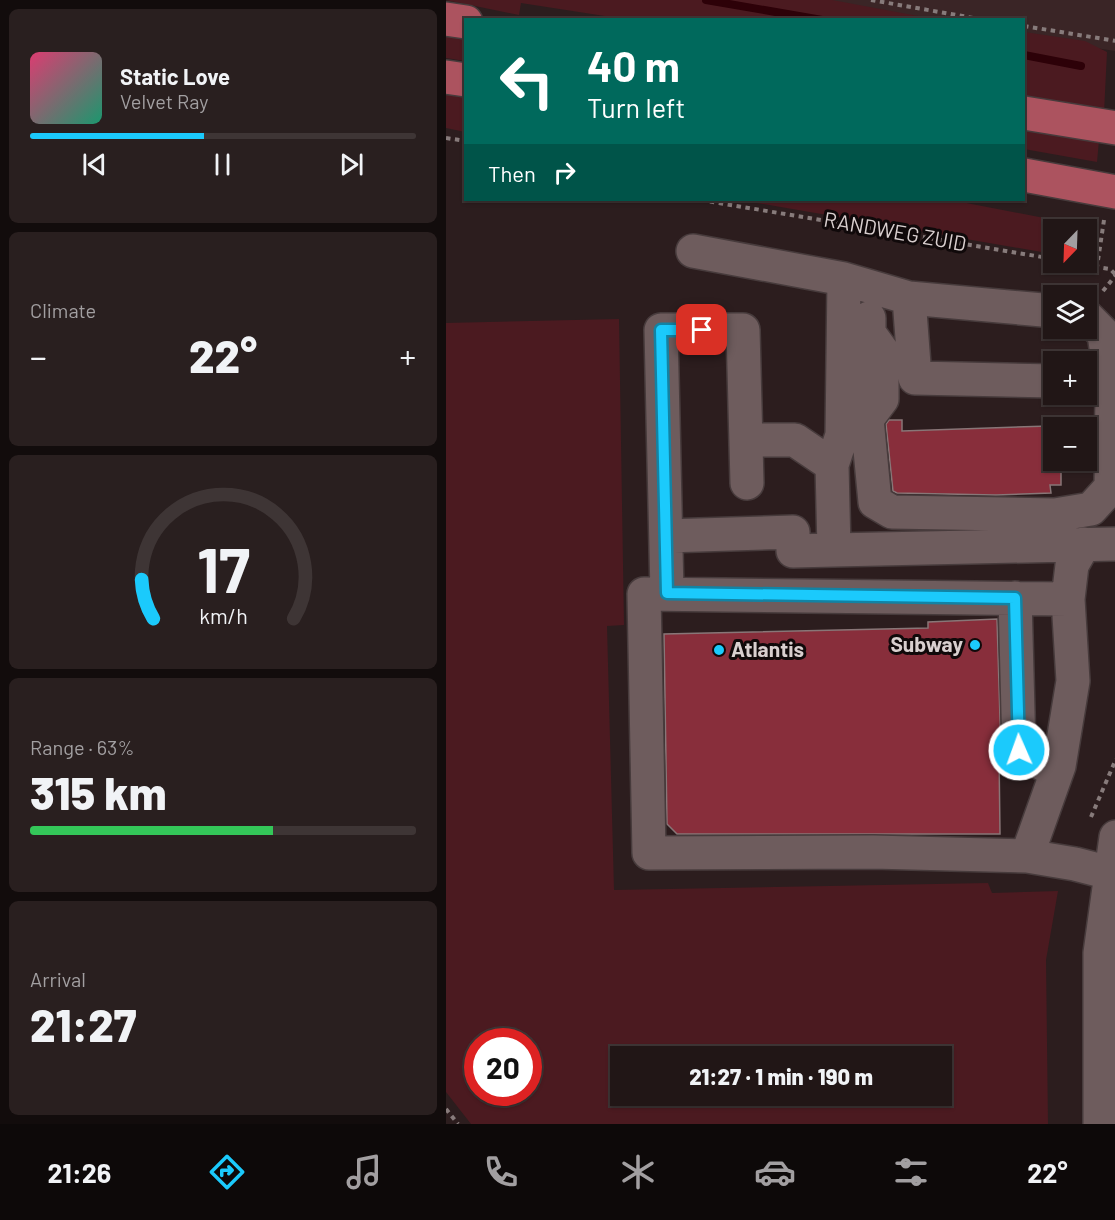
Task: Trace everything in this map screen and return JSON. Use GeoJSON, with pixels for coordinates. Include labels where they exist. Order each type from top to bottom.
{"type":"FeatureCollection","features":[{"type":"Feature","properties":{"kind":"main road"},"geometry":{"type":"LineString","coordinates":[[446,19],[464,22]]}},
{"type":"Feature","properties":{"kind":"main road"},"geometry":{"type":"LineString","coordinates":[[446,77],[464,80]]}},
{"type":"Feature","properties":{"kind":"main road"},"geometry":{"type":"LineString","coordinates":[[1025,113],[1115,128]]}},
{"type":"Feature","properties":{"kind":"main road"},"geometry":{"type":"LineString","coordinates":[[1025,175],[1115,192]]}},
{"type":"Feature","properties":{"kind":"street"},"geometry":{"type":"LineString","coordinates":[[693,251],[844,279],[909,298],[1043,310]]}},
{"type":"Feature","properties":{"kind":"street"},"geometry":{"type":"LineString","coordinates":[[834,550],[832,465],[842,435],[844,279]]}},
{"type":"Feature","properties":{"kind":"street"},"geometry":{"type":"LineString","coordinates":[[909,298],[880,304],[869,318],[869,333],[856,355],[857,400],[867,419],[875,502],[892,512],[1078,537]]}},
{"type":"Feature","properties":{"kind":"street"},"geometry":{"type":"LineString","coordinates":[[909,298],[914,378],[1043,381]]}},
{"type":"Feature","properties":{"kind":"street"},"geometry":{"type":"LineString","coordinates":[[1026,856],[1059,766],[1073,681],[1068,599],[1078,537],[1091,508],[1111,487],[1104,334],[1097,327]]}},
{"type":"Feature","properties":{"kind":"street"},"geometry":{"type":"LineString","coordinates":[[667,593],[661,330],[743,330],[747,483]]}},
{"type":"Feature","properties":{"kind":"street"},"geometry":{"type":"LineString","coordinates":[[746,440],[795,440],[832,465]]}},
{"type":"Feature","properties":{"kind":"street"},"geometry":{"type":"LineString","coordinates":[[666,536],[793,532],[793,551],[1078,537]]}},
{"type":"Feature","properties":{"kind":"street"},"geometry":{"type":"LineString","coordinates":[[1068,599],[644,594],[649,853],[873,852],[1026,856],[1113,869]]}},
{"type":"Feature","properties":{"kind":"street"},"geometry":{"type":"LineString","coordinates":[[1015,598],[1019,750],[1056,772]]}},
{"type":"Feature","properties":{"kind":"street"},"geometry":{"type":"LineString","coordinates":[[1100,1124],[1100,953],[1113,869],[1115,837]]}},
{"type":"Feature","properties":{"kind":"path"},"geometry":{"type":"LineString","coordinates":[[871,0],[974,18]]}},
{"type":"Feature","properties":{"kind":"path"},"geometry":{"type":"LineString","coordinates":[[1025,26],[1115,41]]}},
{"type":"Feature","properties":{"kind":"path"},"geometry":{"type":"LineString","coordinates":[[446,138],[464,141]]}},
{"type":"Feature","properties":{"kind":"path","name":"RANDWEG ZUID"},"geometry":{"type":"LineString","coordinates":[[707,201],[1043,257]]}},
{"type":"Feature","properties":{"kind":"path"},"geometry":{"type":"LineString","coordinates":[[446,1108],[458,1124]]}},
{"type":"Feature","properties":{"kind":"shaded area"},"geometry":{"type":"Polygon","coordinates":[[[446,0],[832,0],[929,18],[618,18],[521,3],[519,15],[446,0]]]}},
{"type":"Feature","properties":{"kind":"shaded area"},"geometry":{"type":"Polygon","coordinates":[[[784,0],[1115,0],[1115,51],[1025,37],[1025,18],[903,18],[784,0]]]}},
{"type":"Feature","properties":{"kind":"shaded area"},"geometry":{"type":"Polygon","coordinates":[[[1025,32],[1085,41],[1107,52],[1104,113],[1025,99],[1025,32]]]}},
{"type":"Feature","properties":{"kind":"shaded area"},"geometry":{"type":"Polygon","coordinates":[[[446,34],[464,37],[464,61],[446,58],[446,34]]]}},
{"type":"Feature","properties":{"kind":"shaded area"},"geometry":{"type":"Polygon","coordinates":[[[446,94],[464,97],[464,132],[446,128],[446,94]]]}},
{"type":"Feature","properties":{"kind":"shaded area"},"geometry":{"type":"Polygon","coordinates":[[[1025,128],[1099,140],[1097,162],[1025,149],[1025,128]]]}},
{"type":"Feature","properties":{"kind":"shaded area"},"geometry":{"type":"Polygon","coordinates":[[[746,201],[956,201],[1049,219],[1043,219],[1043,252],[746,201]]]}},
{"type":"Feature","properties":{"kind":"shaded area"},"geometry":{"type":"Polygon","coordinates":[[[619,319],[624,625],[607,626],[614,890],[988,883],[992,893],[1058,891],[1046,960],[1048,1124],[471,1124],[446,1092],[446,323],[619,319]]]}},
{"type":"Feature","properties":{"kind":"building"},"geometry":{"type":"Polygon","coordinates":[[[889,420],[902,420],[902,431],[1043,426],[1043,471],[1061,471],[1061,485],[1050,485],[1051,493],[996,495],[897,493],[893,491],[886,424],[889,420]]]}},
{"type":"Feature","properties":{"kind":"building"},"geometry":{"type":"Polygon","coordinates":[[[997,619],[1001,752],[999,752],[1000,834],[677,834],[667,824],[664,634],[928,628],[928,622],[997,619]]]}},
{"type":"Feature","properties":{"kind":"waterway"},"geometry":{"type":"LineString","coordinates":[[706,0],[810,18]]}},
{"type":"Feature","properties":{"kind":"waterway"},"geometry":{"type":"LineString","coordinates":[[1025,55],[1081,66]]}},
{"type":"Feature","properties":{"kind":"place","name":"Subway"},"geometry":{"type":"Point","coordinates":[975,645]}},
{"type":"Feature","properties":{"kind":"place","name":"Atlantis"},"geometry":{"type":"Point","coordinates":[719,650]}},
{"type":"Feature","properties":{"kind":"route"},"geometry":{"type":"LineString","coordinates":[[702,330],[661,330],[667,593],[1015,598],[1019,750]]}}]}
